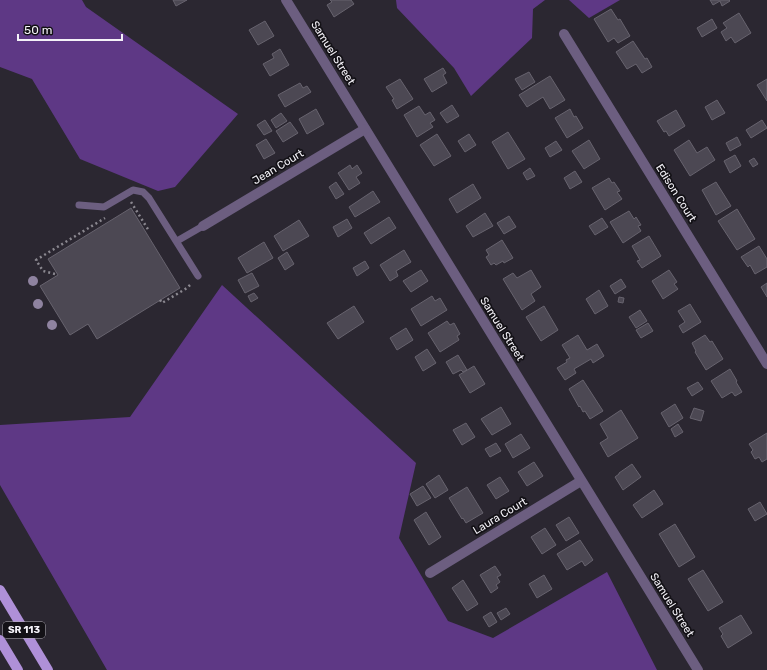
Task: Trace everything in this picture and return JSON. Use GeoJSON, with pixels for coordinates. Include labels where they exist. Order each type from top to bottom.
{"type":"FeatureCollection","features":[{"type":"Feature","properties":{"kind":"main road","name":"SR 113"},"geometry":{"type":"LineString","coordinates":[[0,590],[48,670]]}},
{"type":"Feature","properties":{"kind":"main road","name":"SR 113"},"geometry":{"type":"LineString","coordinates":[[0,640],[18,670]]}},
{"type":"Feature","properties":{"kind":"street","name":"Samuel Street"},"geometry":{"type":"LineString","coordinates":[[286,0],[698,670]]}},
{"type":"Feature","properties":{"kind":"street","name":"Edison Court"},"geometry":{"type":"LineString","coordinates":[[564,34],[767,364]]}},
{"type":"Feature","properties":{"kind":"street","name":"Jean Court"},"geometry":{"type":"LineString","coordinates":[[203,226],[365,129]]}},
{"type":"Feature","properties":{"kind":"street","name":"Laura Court"},"geometry":{"type":"LineString","coordinates":[[430,573],[582,481]]}},
{"type":"Feature","properties":{"kind":"lane"},"geometry":{"type":"LineString","coordinates":[[79,205],[104,207],[133,190],[143,192],[149,198],[198,276]]}},
{"type":"Feature","properties":{"kind":"lane"},"geometry":{"type":"LineString","coordinates":[[177,241],[203,226]]}},
{"type":"Feature","properties":{"kind":"path"},"geometry":{"type":"LineString","coordinates":[[126,205],[131,202],[149,231]]}},
{"type":"Feature","properties":{"kind":"path"},"geometry":{"type":"LineString","coordinates":[[55,274],[43,271],[36,260],[109,216]]}},
{"type":"Feature","properties":{"kind":"path"},"geometry":{"type":"LineString","coordinates":[[160,300],[162,303],[187,288]]}},
{"type":"Feature","properties":{"kind":"shaded area"},"geometry":{"type":"Polygon","coordinates":[[[0,0],[82,0],[86,7],[238,114],[175,187],[158,191],[80,159],[32,79],[0,67],[0,0]]]}},
{"type":"Feature","properties":{"kind":"shaded area"},"geometry":{"type":"Polygon","coordinates":[[[396,0],[545,0],[533,9],[532,38],[471,96],[454,68],[397,8],[396,0]]]}},
{"type":"Feature","properties":{"kind":"shaded area"},"geometry":{"type":"Polygon","coordinates":[[[569,0],[620,0],[589,18],[569,0]]]}},
{"type":"Feature","properties":{"kind":"shaded area"},"geometry":{"type":"Polygon","coordinates":[[[222,285],[416,463],[399,538],[448,621],[493,638],[607,572],[657,670],[107,670],[0,485],[0,425],[130,417],[222,285]]]}},
{"type":"Feature","properties":{"kind":"building"},"geometry":{"type":"Polygon","coordinates":[[[173,0],[187,0],[176,6],[173,0]]]}},
{"type":"Feature","properties":{"kind":"building"},"geometry":{"type":"Polygon","coordinates":[[[330,0],[351,0],[354,4],[334,17],[327,5],[332,2],[330,0]]]}},
{"type":"Feature","properties":{"kind":"building"},"geometry":{"type":"Polygon","coordinates":[[[710,0],[730,1],[722,6],[720,1],[713,5],[710,0]]]}},
{"type":"Feature","properties":{"kind":"building"},"geometry":{"type":"Polygon","coordinates":[[[611,9],[618,20],[620,19],[630,36],[618,43],[614,38],[608,42],[594,19],[611,9]]]}},
{"type":"Feature","properties":{"kind":"building"},"geometry":{"type":"Polygon","coordinates":[[[739,13],[751,33],[735,43],[731,37],[726,41],[721,32],[727,28],[723,23],[739,13]]]}},
{"type":"Feature","properties":{"kind":"building"},"geometry":{"type":"Polygon","coordinates":[[[712,19],[717,28],[702,37],[697,28],[712,19]]]}},
{"type":"Feature","properties":{"kind":"building"},"geometry":{"type":"Polygon","coordinates":[[[265,21],[274,36],[258,45],[249,30],[265,21]]]}},
{"type":"Feature","properties":{"kind":"building"},"geometry":{"type":"Polygon","coordinates":[[[633,41],[645,59],[647,58],[652,67],[642,73],[636,64],[627,69],[616,52],[633,41]]]}},
{"type":"Feature","properties":{"kind":"building"},"geometry":{"type":"Polygon","coordinates":[[[280,49],[289,65],[270,76],[263,64],[274,58],[272,54],[280,49]]]}},
{"type":"Feature","properties":{"kind":"building"},"geometry":{"type":"Polygon","coordinates":[[[443,68],[446,73],[443,75],[447,83],[432,92],[424,79],[443,68]]]}},
{"type":"Feature","properties":{"kind":"building"},"geometry":{"type":"Polygon","coordinates":[[[529,72],[535,82],[522,90],[515,79],[529,72]]]}},
{"type":"Feature","properties":{"kind":"building"},"geometry":{"type":"Polygon","coordinates":[[[550,76],[565,100],[550,109],[543,97],[527,107],[519,95],[550,76]]]}},
{"type":"Feature","properties":{"kind":"building"},"geometry":{"type":"Polygon","coordinates":[[[400,79],[413,99],[397,109],[392,100],[394,99],[386,87],[400,79]]]}},
{"type":"Feature","properties":{"kind":"building"},"geometry":{"type":"Polygon","coordinates":[[[767,79],[767,101],[757,85],[767,79]]]}},
{"type":"Feature","properties":{"kind":"building"},"geometry":{"type":"Polygon","coordinates":[[[300,83],[303,88],[307,86],[311,92],[285,107],[278,95],[300,83]]]}},
{"type":"Feature","properties":{"kind":"building"},"geometry":{"type":"Polygon","coordinates":[[[717,100],[725,113],[712,120],[705,107],[717,100]]]}},
{"type":"Feature","properties":{"kind":"building"},"geometry":{"type":"Polygon","coordinates":[[[452,105],[459,116],[447,123],[440,113],[452,105]]]}},
{"type":"Feature","properties":{"kind":"building"},"geometry":{"type":"Polygon","coordinates":[[[419,106],[425,115],[430,112],[435,120],[430,123],[433,127],[417,137],[404,115],[419,106]]]}},
{"type":"Feature","properties":{"kind":"building"},"geometry":{"type":"Polygon","coordinates":[[[316,109],[324,124],[307,134],[299,119],[316,109]]]}},
{"type":"Feature","properties":{"kind":"building"},"geometry":{"type":"Polygon","coordinates":[[[570,109],[574,117],[576,116],[583,128],[567,138],[555,118],[570,109]]]}},
{"type":"Feature","properties":{"kind":"building"},"geometry":{"type":"Polygon","coordinates":[[[676,110],[685,126],[669,136],[666,131],[664,132],[657,121],[676,110]]]}},
{"type":"Feature","properties":{"kind":"building"},"geometry":{"type":"Polygon","coordinates":[[[281,113],[287,121],[276,128],[271,120],[281,113]]]}},
{"type":"Feature","properties":{"kind":"building"},"geometry":{"type":"Polygon","coordinates":[[[265,120],[272,131],[264,135],[257,125],[265,120]]]}},
{"type":"Feature","properties":{"kind":"building"},"geometry":{"type":"Polygon","coordinates":[[[762,120],[767,128],[751,138],[746,130],[762,120]]]}},
{"type":"Feature","properties":{"kind":"building"},"geometry":{"type":"Polygon","coordinates":[[[290,122],[298,133],[283,142],[276,131],[290,122]]]}},
{"type":"Feature","properties":{"kind":"building"},"geometry":{"type":"Polygon","coordinates":[[[508,132],[525,159],[508,169],[492,142],[508,132]]]}},
{"type":"Feature","properties":{"kind":"building"},"geometry":{"type":"Polygon","coordinates":[[[437,134],[451,156],[434,166],[420,145],[437,134]]]}},
{"type":"Feature","properties":{"kind":"building"},"geometry":{"type":"Polygon","coordinates":[[[469,134],[476,145],[465,152],[458,141],[469,134]]]}},
{"type":"Feature","properties":{"kind":"building"},"geometry":{"type":"Polygon","coordinates":[[[737,137],[741,145],[730,151],[726,143],[737,137]]]}},
{"type":"Feature","properties":{"kind":"building"},"geometry":{"type":"Polygon","coordinates":[[[266,139],[275,153],[264,159],[256,145],[266,139]]]}},
{"type":"Feature","properties":{"kind":"building"},"geometry":{"type":"Polygon","coordinates":[[[589,140],[600,159],[584,169],[572,151],[589,140]]]}},
{"type":"Feature","properties":{"kind":"building"},"geometry":{"type":"Polygon","coordinates":[[[689,140],[697,153],[707,147],[715,160],[690,176],[674,150],[689,140]]]}},
{"type":"Feature","properties":{"kind":"building"},"geometry":{"type":"Polygon","coordinates":[[[556,141],[562,150],[550,157],[545,148],[556,141]]]}},
{"type":"Feature","properties":{"kind":"building"},"geometry":{"type":"Polygon","coordinates":[[[735,155],[741,166],[730,173],[724,161],[735,155]]]}},
{"type":"Feature","properties":{"kind":"building"},"geometry":{"type":"Polygon","coordinates":[[[754,158],[758,164],[753,167],[749,161],[754,158]]]}},
{"type":"Feature","properties":{"kind":"building"},"geometry":{"type":"Polygon","coordinates":[[[350,165],[352,169],[357,165],[362,173],[356,177],[360,183],[349,190],[338,173],[350,165]]]}},
{"type":"Feature","properties":{"kind":"building"},"geometry":{"type":"Polygon","coordinates":[[[530,168],[535,176],[527,180],[523,173],[530,168]]]}},
{"type":"Feature","properties":{"kind":"building"},"geometry":{"type":"Polygon","coordinates":[[[575,171],[582,182],[570,189],[564,178],[575,171]]]}},
{"type":"Feature","properties":{"kind":"building"},"geometry":{"type":"Polygon","coordinates":[[[609,178],[612,183],[614,182],[620,191],[617,192],[622,199],[605,210],[592,188],[609,178]]]}},
{"type":"Feature","properties":{"kind":"building"},"geometry":{"type":"Polygon","coordinates":[[[336,182],[344,194],[336,199],[329,187],[336,182]]]}},
{"type":"Feature","properties":{"kind":"building"},"geometry":{"type":"Polygon","coordinates":[[[716,182],[731,206],[716,215],[702,190],[716,182]]]}},
{"type":"Feature","properties":{"kind":"building"},"geometry":{"type":"Polygon","coordinates":[[[473,184],[481,198],[457,213],[449,199],[473,184]]]}},
{"type":"Feature","properties":{"kind":"building"},"geometry":{"type":"Polygon","coordinates":[[[373,191],[380,202],[355,217],[349,207],[373,191]]]}},
{"type":"Feature","properties":{"kind":"building"},"geometry":{"type":"Polygon","coordinates":[[[131,208],[180,288],[97,339],[88,324],[70,335],[40,286],[58,275],[48,259],[131,208]]]}},
{"type":"Feature","properties":{"kind":"building"},"geometry":{"type":"Polygon","coordinates":[[[737,209],[755,239],[737,250],[718,221],[737,209]]]}},
{"type":"Feature","properties":{"kind":"building"},"geometry":{"type":"Polygon","coordinates":[[[629,211],[634,219],[636,217],[641,225],[638,226],[641,231],[623,243],[610,222],[629,211]]]}},
{"type":"Feature","properties":{"kind":"building"},"geometry":{"type":"Polygon","coordinates":[[[485,213],[493,226],[473,237],[466,226],[485,213]]]}},
{"type":"Feature","properties":{"kind":"building"},"geometry":{"type":"Polygon","coordinates":[[[509,216],[516,227],[504,234],[497,223],[509,216]]]}},
{"type":"Feature","properties":{"kind":"building"},"geometry":{"type":"Polygon","coordinates":[[[389,217],[396,228],[371,244],[364,233],[389,217]]]}},
{"type":"Feature","properties":{"kind":"building"},"geometry":{"type":"Polygon","coordinates":[[[602,218],[608,227],[595,235],[589,226],[602,218]]]}},
{"type":"Feature","properties":{"kind":"building"},"geometry":{"type":"Polygon","coordinates":[[[347,219],[352,228],[338,237],[333,227],[347,219]]]}},
{"type":"Feature","properties":{"kind":"building"},"geometry":{"type":"Polygon","coordinates":[[[299,220],[309,236],[283,251],[274,236],[299,220]]]}},
{"type":"Feature","properties":{"kind":"building"},"geometry":{"type":"Polygon","coordinates":[[[649,236],[661,256],[642,268],[637,261],[640,260],[632,246],[649,236]]]}},
{"type":"Feature","properties":{"kind":"building"},"geometry":{"type":"Polygon","coordinates":[[[502,240],[513,258],[504,263],[503,261],[496,265],[494,263],[491,265],[486,257],[489,255],[486,250],[502,240]]]}},
{"type":"Feature","properties":{"kind":"building"},"geometry":{"type":"Polygon","coordinates":[[[264,242],[273,258],[247,273],[238,258],[264,242]]]}},
{"type":"Feature","properties":{"kind":"building"},"geometry":{"type":"Polygon","coordinates":[[[759,246],[767,259],[767,267],[755,274],[750,265],[748,267],[741,257],[759,246]]]}},
{"type":"Feature","properties":{"kind":"building"},"geometry":{"type":"Polygon","coordinates":[[[404,250],[411,262],[396,271],[398,276],[390,281],[380,265],[404,250]]]}},
{"type":"Feature","properties":{"kind":"building"},"geometry":{"type":"Polygon","coordinates":[[[287,252],[294,264],[285,270],[278,258],[287,252]]]}},
{"type":"Feature","properties":{"kind":"building"},"geometry":{"type":"Polygon","coordinates":[[[365,261],[369,268],[357,276],[353,268],[365,261]]]}},
{"type":"Feature","properties":{"kind":"building"},"geometry":{"type":"Polygon","coordinates":[[[421,270],[428,281],[411,292],[403,281],[421,270]]]}},
{"type":"Feature","properties":{"kind":"building"},"geometry":{"type":"Polygon","coordinates":[[[531,270],[541,287],[531,294],[535,301],[522,310],[503,279],[513,273],[517,278],[531,270]]]}},
{"type":"Feature","properties":{"kind":"building"},"geometry":{"type":"Polygon","coordinates":[[[669,270],[677,282],[674,284],[678,289],[663,299],[652,281],[669,270]]]}},
{"type":"Feature","properties":{"kind":"building"},"geometry":{"type":"Polygon","coordinates":[[[252,273],[259,286],[245,293],[238,280],[252,273]]]}},
{"type":"Feature","properties":{"kind":"building"},"geometry":{"type":"Polygon","coordinates":[[[621,279],[626,287],[615,294],[610,286],[621,279]]]}},
{"type":"Feature","properties":{"kind":"building"},"geometry":{"type":"Polygon","coordinates":[[[767,283],[767,297],[761,287],[767,283]]]}},
{"type":"Feature","properties":{"kind":"building"},"geometry":{"type":"Polygon","coordinates":[[[599,290],[608,306],[595,314],[586,299],[599,290]]]}},
{"type":"Feature","properties":{"kind":"building"},"geometry":{"type":"Polygon","coordinates":[[[254,293],[258,298],[251,302],[248,296],[254,293]]]}},
{"type":"Feature","properties":{"kind":"building"},"geometry":{"type":"Polygon","coordinates":[[[432,296],[435,301],[440,298],[447,310],[421,326],[411,309],[432,296]]]}},
{"type":"Feature","properties":{"kind":"building"},"geometry":{"type":"Polygon","coordinates":[[[619,297],[624,298],[623,303],[618,302],[619,297]]]}},
{"type":"Feature","properties":{"kind":"building"},"geometry":{"type":"Polygon","coordinates":[[[690,304],[701,322],[683,333],[679,326],[685,322],[678,311],[690,304]]]}},
{"type":"Feature","properties":{"kind":"building"},"geometry":{"type":"Polygon","coordinates":[[[354,306],[364,322],[338,339],[327,323],[354,306]]]}},
{"type":"Feature","properties":{"kind":"building"},"geometry":{"type":"Polygon","coordinates":[[[544,306],[558,330],[541,341],[526,317],[544,306]]]}},
{"type":"Feature","properties":{"kind":"building"},"geometry":{"type":"Polygon","coordinates":[[[640,310],[647,321],[636,328],[629,317],[640,310]]]}},
{"type":"Feature","properties":{"kind":"building"},"geometry":{"type":"Polygon","coordinates":[[[447,321],[450,325],[454,323],[460,334],[457,336],[459,340],[440,352],[428,333],[447,321]]]}},
{"type":"Feature","properties":{"kind":"building"},"geometry":{"type":"Polygon","coordinates":[[[648,323],[653,331],[641,338],[636,330],[648,323]]]}},
{"type":"Feature","properties":{"kind":"building"},"geometry":{"type":"Polygon","coordinates":[[[406,328],[413,340],[397,350],[390,338],[406,328]]]}},
{"type":"Feature","properties":{"kind":"building"},"geometry":{"type":"Polygon","coordinates":[[[578,335],[587,350],[597,344],[604,356],[593,363],[591,359],[574,369],[576,373],[565,380],[557,368],[567,362],[566,360],[570,358],[562,345],[578,335]]]}},
{"type":"Feature","properties":{"kind":"building"},"geometry":{"type":"Polygon","coordinates":[[[705,335],[710,342],[712,341],[723,359],[706,370],[695,352],[696,351],[692,343],[705,335]]]}},
{"type":"Feature","properties":{"kind":"building"},"geometry":{"type":"Polygon","coordinates":[[[427,349],[436,363],[423,371],[415,357],[427,349]]]}},
{"type":"Feature","properties":{"kind":"building"},"geometry":{"type":"Polygon","coordinates":[[[458,355],[467,370],[463,372],[461,370],[453,374],[446,362],[458,355]]]}},
{"type":"Feature","properties":{"kind":"building"},"geometry":{"type":"Polygon","coordinates":[[[474,366],[485,384],[470,393],[459,375],[474,366]]]}},
{"type":"Feature","properties":{"kind":"building"},"geometry":{"type":"Polygon","coordinates":[[[730,369],[742,392],[735,396],[732,392],[722,398],[711,381],[730,369]]]}},
{"type":"Feature","properties":{"kind":"building"},"geometry":{"type":"Polygon","coordinates":[[[583,380],[603,411],[590,419],[585,411],[583,412],[580,406],[579,407],[569,389],[583,380]]]}},
{"type":"Feature","properties":{"kind":"building"},"geometry":{"type":"Polygon","coordinates":[[[698,382],[703,389],[692,396],[687,388],[698,382]]]}},
{"type":"Feature","properties":{"kind":"building"},"geometry":{"type":"Polygon","coordinates":[[[675,404],[683,418],[669,427],[661,413],[675,404]]]}},
{"type":"Feature","properties":{"kind":"building"},"geometry":{"type":"Polygon","coordinates":[[[501,407],[511,424],[492,435],[481,419],[501,407]]]}},
{"type":"Feature","properties":{"kind":"building"},"geometry":{"type":"Polygon","coordinates":[[[694,408],[704,411],[701,421],[690,418],[694,408]]]}},
{"type":"Feature","properties":{"kind":"building"},"geometry":{"type":"Polygon","coordinates":[[[621,410],[638,438],[608,457],[600,443],[608,438],[600,424],[621,410]]]}},
{"type":"Feature","properties":{"kind":"building"},"geometry":{"type":"Polygon","coordinates":[[[466,423],[475,437],[462,445],[453,430],[466,423]]]}},
{"type":"Feature","properties":{"kind":"building"},"geometry":{"type":"Polygon","coordinates":[[[678,424],[683,432],[675,437],[671,429],[678,424]]]}},
{"type":"Feature","properties":{"kind":"building"},"geometry":{"type":"Polygon","coordinates":[[[767,433],[767,459],[762,462],[759,457],[755,459],[751,452],[753,450],[749,444],[767,433]]]}},
{"type":"Feature","properties":{"kind":"building"},"geometry":{"type":"Polygon","coordinates":[[[521,434],[530,448],[513,458],[505,444],[521,434]]]}},
{"type":"Feature","properties":{"kind":"building"},"geometry":{"type":"Polygon","coordinates":[[[496,443],[501,451],[490,457],[485,449],[496,443]]]}},
{"type":"Feature","properties":{"kind":"building"},"geometry":{"type":"Polygon","coordinates":[[[534,462],[543,476],[527,486],[518,472],[534,462]]]}},
{"type":"Feature","properties":{"kind":"building"},"geometry":{"type":"Polygon","coordinates":[[[632,464],[641,477],[623,490],[615,477],[632,464]]]}},
{"type":"Feature","properties":{"kind":"building"},"geometry":{"type":"Polygon","coordinates":[[[439,475],[448,490],[435,498],[426,484],[439,475]]]}},
{"type":"Feature","properties":{"kind":"building"},"geometry":{"type":"Polygon","coordinates":[[[500,477],[509,491],[496,499],[487,485],[500,477]]]}},
{"type":"Feature","properties":{"kind":"building"},"geometry":{"type":"Polygon","coordinates":[[[423,486],[431,498],[417,506],[410,494],[423,486]]]}},
{"type":"Feature","properties":{"kind":"building"},"geometry":{"type":"Polygon","coordinates":[[[467,487],[483,513],[466,523],[449,498],[467,487]]]}},
{"type":"Feature","properties":{"kind":"building"},"geometry":{"type":"Polygon","coordinates":[[[654,490],[663,504],[642,518],[633,505],[654,490]]]}},
{"type":"Feature","properties":{"kind":"building"},"geometry":{"type":"Polygon","coordinates":[[[760,502],[767,514],[755,521],[748,509],[760,502]]]}},
{"type":"Feature","properties":{"kind":"building"},"geometry":{"type":"Polygon","coordinates":[[[426,512],[441,537],[429,545],[414,520],[426,512]]]}},
{"type":"Feature","properties":{"kind":"building"},"geometry":{"type":"Polygon","coordinates":[[[569,517],[579,533],[566,541],[556,525],[569,517]]]}},
{"type":"Feature","properties":{"kind":"building"},"geometry":{"type":"Polygon","coordinates":[[[675,524],[695,557],[679,567],[659,534],[675,524]]]}},
{"type":"Feature","properties":{"kind":"building"},"geometry":{"type":"Polygon","coordinates":[[[545,528],[556,545],[542,554],[531,537],[545,528]]]}},
{"type":"Feature","properties":{"kind":"building"},"geometry":{"type":"Polygon","coordinates":[[[580,540],[593,560],[585,566],[582,561],[567,570],[557,554],[580,540]]]}},
{"type":"Feature","properties":{"kind":"building"},"geometry":{"type":"Polygon","coordinates":[[[495,566],[501,575],[497,577],[500,582],[496,585],[498,588],[491,593],[480,575],[495,566]]]}},
{"type":"Feature","properties":{"kind":"building"},"geometry":{"type":"Polygon","coordinates":[[[703,570],[723,602],[708,611],[688,579],[703,570]]]}},
{"type":"Feature","properties":{"kind":"building"},"geometry":{"type":"Polygon","coordinates":[[[544,575],[552,589],[537,598],[529,584],[544,575]]]}},
{"type":"Feature","properties":{"kind":"building"},"geometry":{"type":"Polygon","coordinates":[[[463,580],[478,604],[467,611],[452,588],[463,580]]]}},
{"type":"Feature","properties":{"kind":"building"},"geometry":{"type":"Polygon","coordinates":[[[506,608],[510,614],[501,620],[497,613],[506,608]]]}},
{"type":"Feature","properties":{"kind":"building"},"geometry":{"type":"Polygon","coordinates":[[[491,612],[497,622],[489,627],[483,617],[491,612]]]}},
{"type":"Feature","properties":{"kind":"building"},"geometry":{"type":"Polygon","coordinates":[[[741,615],[752,633],[728,648],[721,636],[723,634],[719,628],[741,615]]]}}]}
